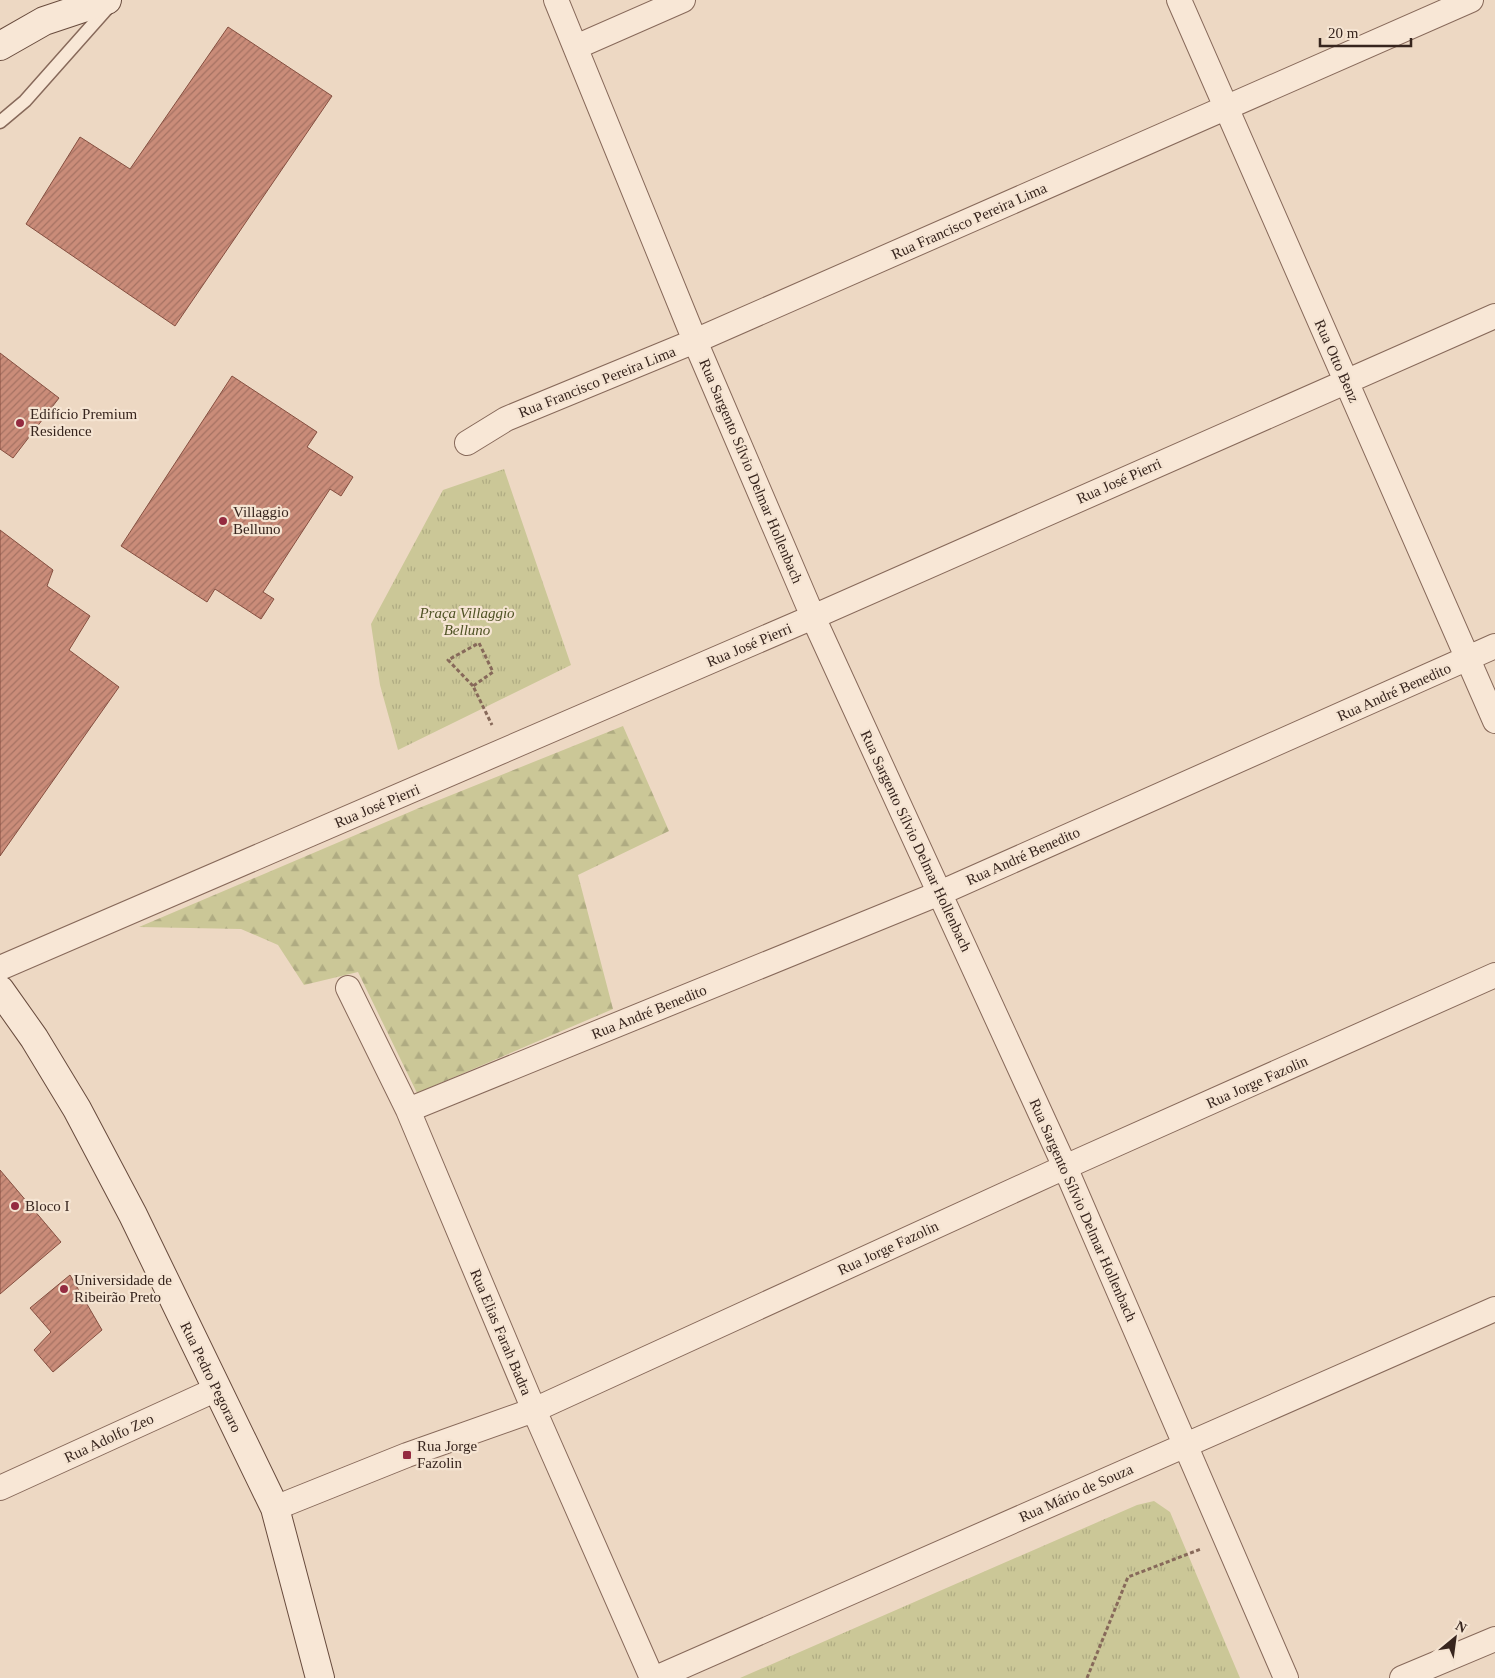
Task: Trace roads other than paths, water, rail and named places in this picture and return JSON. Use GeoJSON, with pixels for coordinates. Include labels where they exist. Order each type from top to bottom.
{"type":"FeatureCollection","features":[{"type":"Feature","properties":{"kind":"street"},"geometry":{"type":"LineString","coordinates":[[0,46],[44,21],[107,0]]}},
{"type":"Feature","properties":{"kind":"street","name":"Rua Sargento Sílvio Delmar Hollenbach"},"geometry":{"type":"LineString","coordinates":[[556,0],[695,341],[813,617],[1065,1167],[1286,1678]]}},
{"type":"Feature","properties":{"kind":"street"},"geometry":{"type":"LineString","coordinates":[[576,48],[683,0]]}},
{"type":"Feature","properties":{"kind":"street","name":"Rua Otto Benz"},"geometry":{"type":"LineString","coordinates":[[1179,0],[1495,721]]}},
{"type":"Feature","properties":{"kind":"street","name":"Rua Francisco Pereira Lima"},"geometry":{"type":"LineString","coordinates":[[467,442],[506,419],[695,341],[1471,0]]}},
{"type":"Feature","properties":{"kind":"street","name":"Rua José Pierri"},"geometry":{"type":"LineString","coordinates":[[0,968],[813,617],[1346,380],[1495,316]]}},
{"type":"Feature","properties":{"kind":"street","name":"Rua André Benedito"},"geometry":{"type":"LineString","coordinates":[[408,1110],[940,893],[1495,646]]}},
{"type":"Feature","properties":{"kind":"street","name":"Rua Jorge Fazolin"},"geometry":{"type":"LineString","coordinates":[[275,1508],[407,1455],[534,1410],[1065,1167],[1495,975]]}},
{"type":"Feature","properties":{"kind":"street","name":"Rua Elias Farah Badra"},"geometry":{"type":"LineString","coordinates":[[348,988],[408,1110],[534,1410],[652,1678]]}},
{"type":"Feature","properties":{"kind":"street","name":"Rua Pedro Pegoraro"},"geometry":{"type":"LineString","coordinates":[[0,990],[34,1038],[77,1109],[132,1215],[275,1508],[320,1678]]}},
{"type":"Feature","properties":{"kind":"street","name":"Rua Mário de Souza"},"geometry":{"type":"LineString","coordinates":[[656,1678],[1186,1443],[1495,1309]]}},
{"type":"Feature","properties":{"kind":"street","name":"Rua Adolfo Zeo"},"geometry":{"type":"LineString","coordinates":[[0,1488],[217,1389]]}},
{"type":"Feature","properties":{"kind":"street"},"geometry":{"type":"LineString","coordinates":[[1402,1678],[1495,1639]]}},
{"type":"Feature","properties":{"kind":"lane"},"geometry":{"type":"LineString","coordinates":[[0,122],[25,101],[115,0]]}},
{"type":"Feature","properties":{"kind":"place","name":"Edifício Premium Residence"},"geometry":{"type":"Point","coordinates":[20,423]}},
{"type":"Feature","properties":{"kind":"place","name":"Villaggio Belluno"},"geometry":{"type":"Point","coordinates":[223,521]}},
{"type":"Feature","properties":{"kind":"place","name":"Bloco I"},"geometry":{"type":"Point","coordinates":[15,1206]}},
{"type":"Feature","properties":{"kind":"place","name":"Universidade de Ribeirão Preto"},"geometry":{"type":"Point","coordinates":[64,1289]}},
{"type":"Feature","properties":{"kind":"place","name":"Rua Jorge Fazolin"},"geometry":{"type":"Point","coordinates":[407,1455]}},
{"type":"Feature","properties":{"kind":"park label","name":"Praça Villaggio Belluno"},"geometry":{"type":"Point","coordinates":[467,622]}}]}
